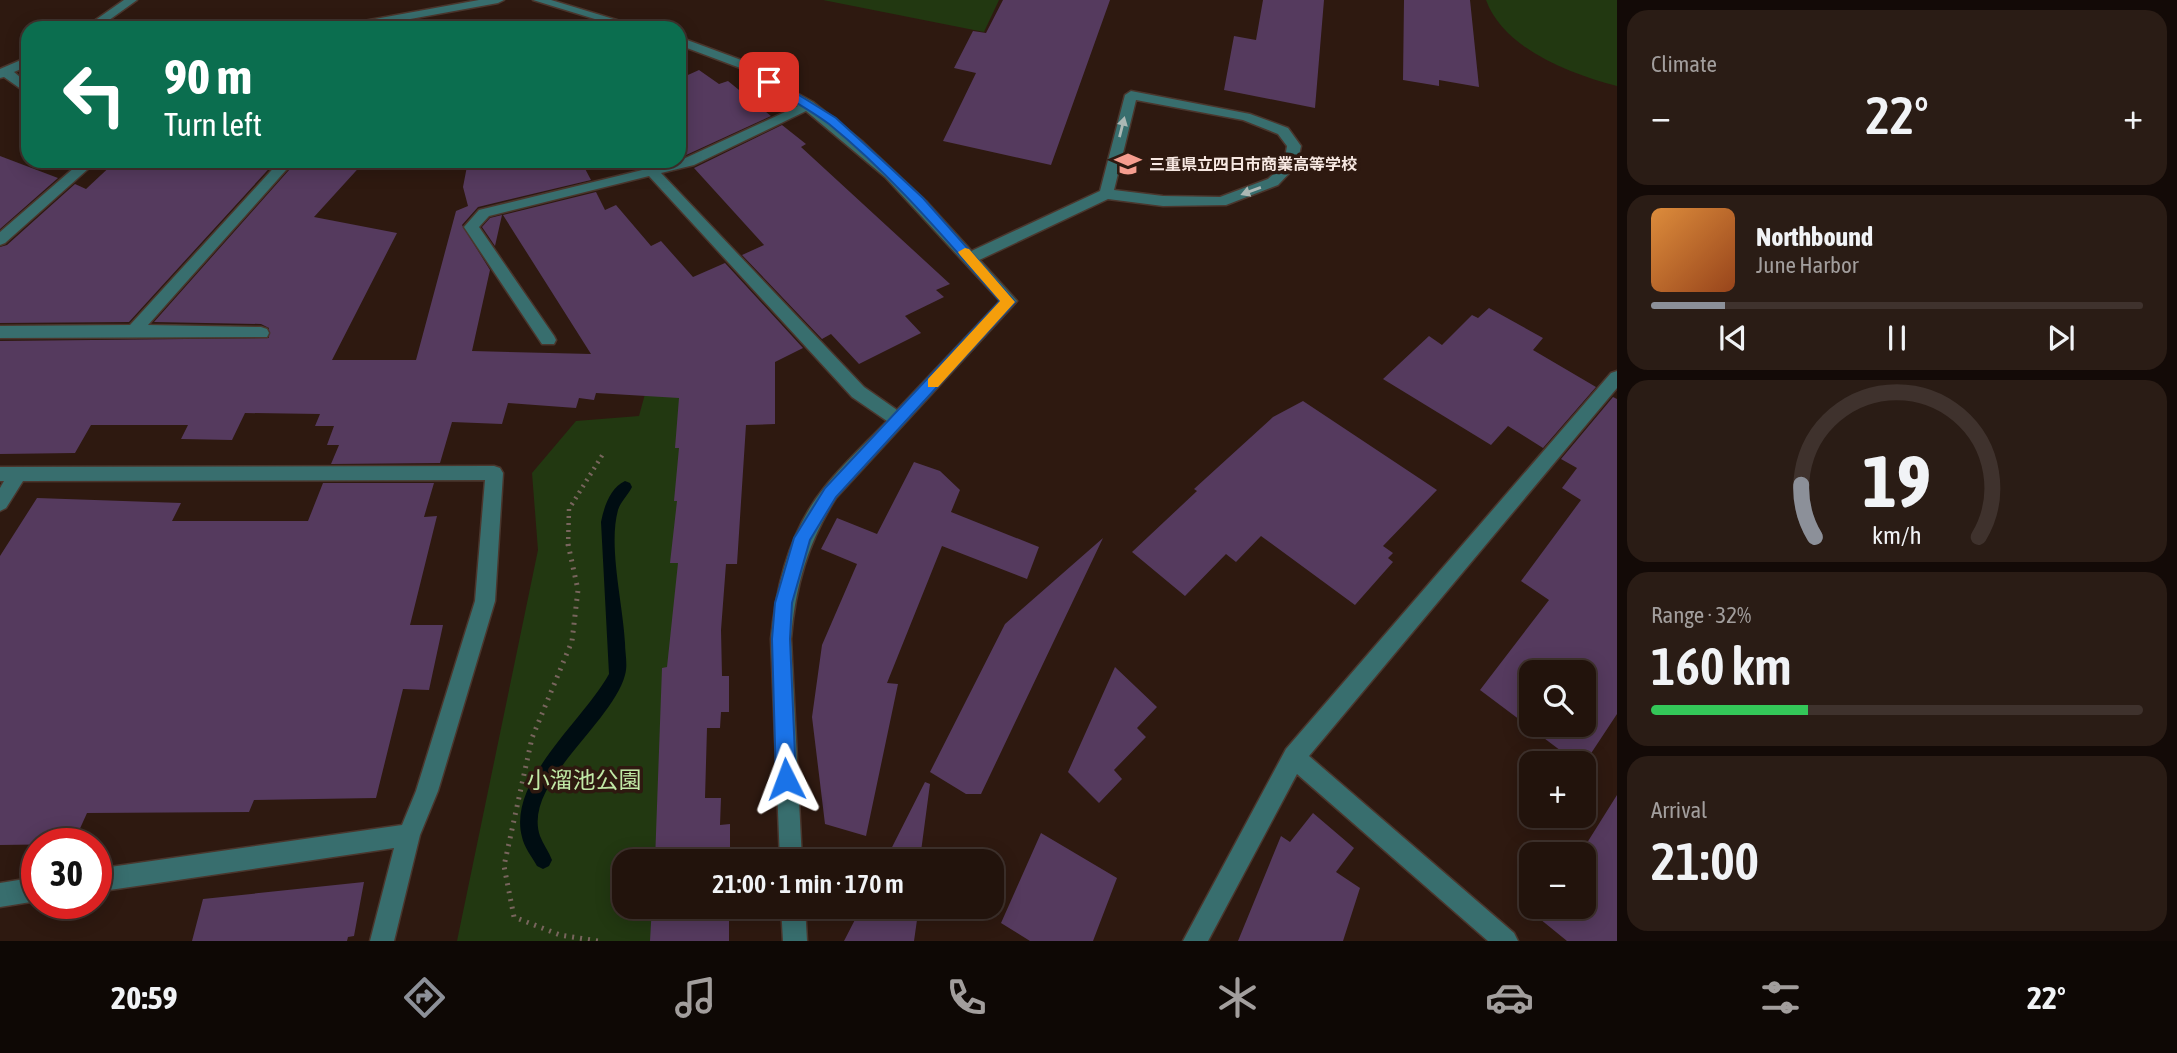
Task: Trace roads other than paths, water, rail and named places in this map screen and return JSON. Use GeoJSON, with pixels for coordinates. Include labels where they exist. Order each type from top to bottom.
{"type":"FeatureCollection","features":[{"type":"Feature","properties":{"kind":"street"},"geometry":{"type":"LineString","coordinates":[[100,21],[131,0]]}},
{"type":"Feature","properties":{"kind":"street"},"geometry":{"type":"LineString","coordinates":[[381,21],[498,0]]}},
{"type":"Feature","properties":{"kind":"street"},"geometry":{"type":"LineString","coordinates":[[539,0],[610,21]]}},
{"type":"Feature","properties":{"kind":"street"},"geometry":{"type":"LineString","coordinates":[[686,44],[748,67],[750,72],[832,121],[908,191],[1009,302],[830,493],[803,538],[786,591],[781,639],[790,849]]}},
{"type":"Feature","properties":{"kind":"street"},"geometry":{"type":"LineString","coordinates":[[3,73],[21,64]]}},
{"type":"Feature","properties":{"kind":"street"},"geometry":{"type":"LineString","coordinates":[[3,73],[21,85]]}},
{"type":"Feature","properties":{"kind":"street"},"geometry":{"type":"LineString","coordinates":[[970,258],[1106,194],[1163,201],[1221,202],[1273,183],[1290,165],[1294,146],[1283,131],[1246,117],[1130,95],[1106,194]]}},
{"type":"Feature","properties":{"kind":"street"},"geometry":{"type":"LineString","coordinates":[[686,163],[809,105]]}},
{"type":"Feature","properties":{"kind":"street"},"geometry":{"type":"LineString","coordinates":[[4,232],[82,168]]}},
{"type":"Feature","properties":{"kind":"street"},"geometry":{"type":"LineString","coordinates":[[134,331],[282,168]]}},
{"type":"Feature","properties":{"kind":"street"},"geometry":{"type":"LineString","coordinates":[[548,340],[471,227],[484,213],[669,168]]}},
{"type":"Feature","properties":{"kind":"street"},"geometry":{"type":"LineString","coordinates":[[653,173],[859,392],[899,420]]}},
{"type":"Feature","properties":{"kind":"street"},"geometry":{"type":"LineString","coordinates":[[0,332],[261,333]]}},
{"type":"Feature","properties":{"kind":"street"},"geometry":{"type":"LineString","coordinates":[[1195,941],[1294,757],[1617,377]]}},
{"type":"Feature","properties":{"kind":"street"},"geometry":{"type":"LineString","coordinates":[[0,503],[9,474],[494,473],[485,601],[426,791],[409,835],[382,941]]}},
{"type":"Feature","properties":{"kind":"street"},"geometry":{"type":"LineString","coordinates":[[1294,757],[1506,941]]}},
{"type":"Feature","properties":{"kind":"street"},"geometry":{"type":"LineString","coordinates":[[112,879],[409,835]]}},
{"type":"Feature","properties":{"kind":"street"},"geometry":{"type":"LineString","coordinates":[[0,895],[21,892]]}},
{"type":"Feature","properties":{"kind":"street"},"geometry":{"type":"LineString","coordinates":[[794,919],[795,941]]}},
{"type":"Feature","properties":{"kind":"waterway"},"geometry":{"type":"LineString","coordinates":[[543,860],[530,836],[530,812],[538,789],[552,765],[605,698],[617,674],[608,538],[612,506],[625,487]]}},
{"type":"Feature","properties":{"kind":"place","name":"三重県立四日市商業高等学校"},"geometry":{"type":"Point","coordinates":[1128,164]}},
{"type":"Feature","properties":{"kind":"park label","name":"小溜池公園"},"geometry":{"type":"Point","coordinates":[584,780]}}]}
